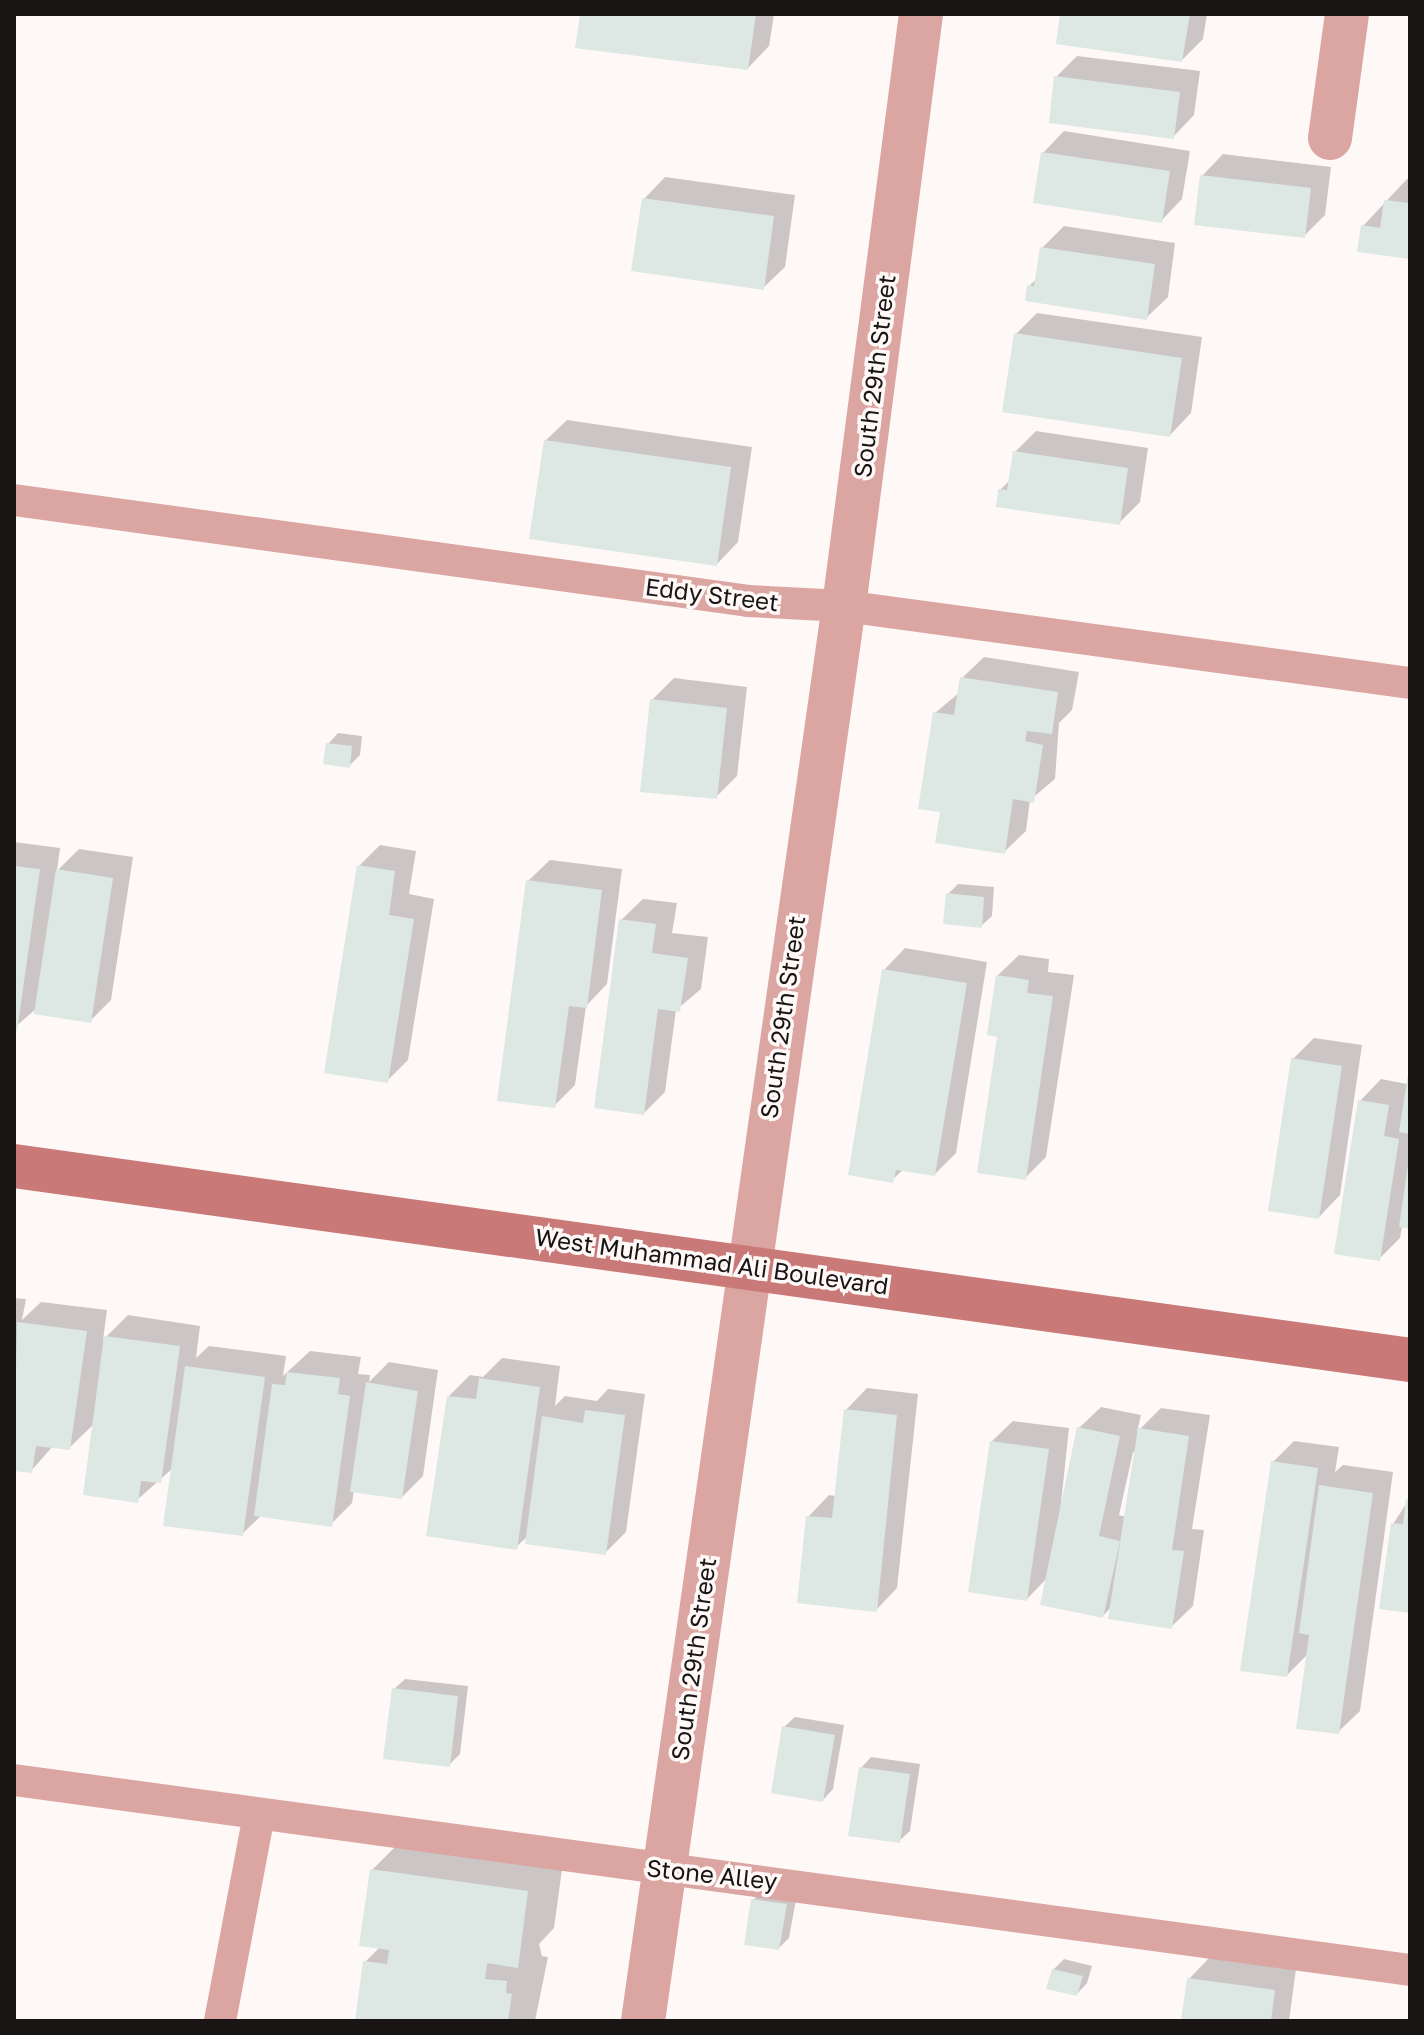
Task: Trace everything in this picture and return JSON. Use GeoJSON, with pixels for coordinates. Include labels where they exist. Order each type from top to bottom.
{"type":"FeatureCollection","features":[{"type":"Feature","properties":{"kind":"main road","name":"West Muhammad Ali Boulevard"},"geometry":{"type":"LineString","coordinates":[[14,1166],[1410,1360]]}},
{"type":"Feature","properties":{"kind":"street","name":"South 29th Street"},"geometry":{"type":"LineString","coordinates":[[643,2021],[844,606],[921,14]]}},
{"type":"Feature","properties":{"kind":"street"},"geometry":{"type":"LineString","coordinates":[[1330,138],[1347,14]]}},
{"type":"Feature","properties":{"kind":"lane","name":"Eddy Street"},"geometry":{"type":"LineString","coordinates":[[14,500],[748,601],[844,606],[1410,683]]}},
{"type":"Feature","properties":{"kind":"lane","name":"Stone Alley"},"geometry":{"type":"LineString","coordinates":[[14,1780],[663,1869],[691,1868],[1410,1970]]}},
{"type":"Feature","properties":{"kind":"lane"},"geometry":{"type":"LineString","coordinates":[[220,2021],[259,1814]]}},
{"type":"Feature","properties":{"kind":"building"},"geometry":{"type":"Polygon","coordinates":[[[580,14],[756,14],[748,70],[575,48],[580,14]]]}},
{"type":"Feature","properties":{"kind":"building"},"geometry":{"type":"Polygon","coordinates":[[[1060,14],[1190,14],[1182,62],[1056,44],[1060,14]]]}},
{"type":"Feature","properties":{"kind":"building"},"geometry":{"type":"Polygon","coordinates":[[[1054,76],[1180,92],[1174,139],[1049,123],[1054,76]]]}},
{"type":"Feature","properties":{"kind":"building"},"geometry":{"type":"Polygon","coordinates":[[[1041,152],[1170,171],[1162,223],[1033,203],[1041,152]]]}},
{"type":"Feature","properties":{"kind":"building"},"geometry":{"type":"Polygon","coordinates":[[[1200,175],[1311,188],[1305,238],[1194,225],[1200,175]]]}},
{"type":"Feature","properties":{"kind":"building"},"geometry":{"type":"Polygon","coordinates":[[[642,198],[774,216],[764,290],[631,271],[642,198]]]}},
{"type":"Feature","properties":{"kind":"building"},"geometry":{"type":"Polygon","coordinates":[[[1384,200],[1410,203],[1410,259],[1357,252],[1361,225],[1380,228],[1384,200]]]}},
{"type":"Feature","properties":{"kind":"building"},"geometry":{"type":"Polygon","coordinates":[[[1040,247],[1155,264],[1147,320],[1025,301],[1027,285],[1034,286],[1040,247]]]}},
{"type":"Feature","properties":{"kind":"building"},"geometry":{"type":"Polygon","coordinates":[[[1014,333],[1182,358],[1170,437],[1002,412],[1014,333]]]}},
{"type":"Feature","properties":{"kind":"building"},"geometry":{"type":"Polygon","coordinates":[[[544,440],[731,467],[717,566],[529,539],[544,440]]]}},
{"type":"Feature","properties":{"kind":"building"},"geometry":{"type":"Polygon","coordinates":[[[1013,451],[1128,468],[1120,525],[996,507],[998,489],[1007,490],[1013,451]]]}},
{"type":"Feature","properties":{"kind":"building"},"geometry":{"type":"Polygon","coordinates":[[[960,677],[1058,692],[1052,734],[1027,731],[1025,741],[1043,745],[1034,803],[1013,799],[1005,854],[935,843],[940,812],[918,809],[933,712],[954,715],[960,677]]]}},
{"type":"Feature","properties":{"kind":"building"},"geometry":{"type":"Polygon","coordinates":[[[650,699],[727,708],[717,799],[640,792],[650,699]]]}},
{"type":"Feature","properties":{"kind":"building"},"geometry":{"type":"Polygon","coordinates":[[[326,743],[352,746],[350,768],[323,764],[326,743]]]}},
{"type":"Feature","properties":{"kind":"building"},"geometry":{"type":"Polygon","coordinates":[[[357,865],[395,871],[389,915],[414,919],[388,1083],[324,1073],[357,865]]]}},
{"type":"Feature","properties":{"kind":"building"},"geometry":{"type":"Polygon","coordinates":[[[14,866],[40,869],[17,1031],[14,1030],[14,866]]]}},
{"type":"Feature","properties":{"kind":"building"},"geometry":{"type":"Polygon","coordinates":[[[56,869],[113,878],[91,1023],[34,1014],[56,869]]]}},
{"type":"Feature","properties":{"kind":"building"},"geometry":{"type":"Polygon","coordinates":[[[526,880],[602,890],[587,1008],[569,1006],[555,1108],[497,1101],[526,880]]]}},
{"type":"Feature","properties":{"kind":"building"},"geometry":{"type":"Polygon","coordinates":[[[946,893],[984,897],[982,928],[943,924],[946,893]]]}},
{"type":"Feature","properties":{"kind":"building"},"geometry":{"type":"Polygon","coordinates":[[[619,919],[656,924],[652,953],[688,958],[680,1012],[658,1009],[644,1115],[594,1108],[619,919]]]}},
{"type":"Feature","properties":{"kind":"building"},"geometry":{"type":"Polygon","coordinates":[[[882,969],[967,983],[935,1176],[896,1170],[893,1183],[848,1175],[882,969]]]}},
{"type":"Feature","properties":{"kind":"building"},"geometry":{"type":"Polygon","coordinates":[[[996,975],[1029,980],[1027,993],[1053,996],[1026,1180],[977,1173],[997,1037],[987,1035],[996,975]]]}},
{"type":"Feature","properties":{"kind":"building"},"geometry":{"type":"Polygon","coordinates":[[[1291,1058],[1342,1066],[1319,1219],[1268,1211],[1291,1058]]]}},
{"type":"Feature","properties":{"kind":"building"},"geometry":{"type":"Polygon","coordinates":[[[1410,1062],[1410,1134],[1399,1132],[1410,1062]]]}},
{"type":"Feature","properties":{"kind":"building"},"geometry":{"type":"Polygon","coordinates":[[[1358,1100],[1389,1105],[1384,1136],[1399,1139],[1380,1261],[1334,1254],[1358,1100]]]}},
{"type":"Feature","properties":{"kind":"building"},"geometry":{"type":"Polygon","coordinates":[[[1410,1165],[1410,1229],[1399,1227],[1410,1165]]]}},
{"type":"Feature","properties":{"kind":"building"},"geometry":{"type":"Polygon","coordinates":[[[17,1322],[87,1331],[70,1450],[36,1446],[32,1473],[14,1471],[17,1322]]]}},
{"type":"Feature","properties":{"kind":"building"},"geometry":{"type":"Polygon","coordinates":[[[104,1336],[180,1346],[161,1483],[141,1481],[138,1503],[83,1495],[104,1336]]]}},
{"type":"Feature","properties":{"kind":"building"},"geometry":{"type":"Polygon","coordinates":[[[185,1366],[265,1377],[243,1536],[163,1526],[185,1366]]]}},
{"type":"Feature","properties":{"kind":"building"},"geometry":{"type":"Polygon","coordinates":[[[287,1372],[340,1378],[338,1394],[350,1396],[332,1527],[254,1516],[272,1384],[285,1385],[287,1372]]]}},
{"type":"Feature","properties":{"kind":"building"},"geometry":{"type":"Polygon","coordinates":[[[479,1378],[540,1387],[517,1550],[426,1536],[447,1396],[476,1399],[479,1378]]]}},
{"type":"Feature","properties":{"kind":"building"},"geometry":{"type":"Polygon","coordinates":[[[366,1382],[418,1391],[402,1499],[350,1492],[366,1382]]]}},
{"type":"Feature","properties":{"kind":"building"},"geometry":{"type":"Polygon","coordinates":[[[844,1409],[897,1415],[877,1612],[797,1603],[806,1516],[832,1518],[844,1409]]]}},
{"type":"Feature","properties":{"kind":"building"},"geometry":{"type":"Polygon","coordinates":[[[585,1410],[625,1415],[606,1555],[525,1544],[542,1416],[583,1423],[585,1410]]]}},
{"type":"Feature","properties":{"kind":"building"},"geometry":{"type":"Polygon","coordinates":[[[1077,1427],[1120,1436],[1099,1536],[1120,1541],[1103,1618],[1040,1605],[1077,1427]]]}},
{"type":"Feature","properties":{"kind":"building"},"geometry":{"type":"Polygon","coordinates":[[[1138,1428],[1189,1436],[1172,1550],[1184,1551],[1172,1629],[1108,1619],[1138,1428]]]}},
{"type":"Feature","properties":{"kind":"building"},"geometry":{"type":"Polygon","coordinates":[[[990,1441],[1049,1449],[1027,1601],[968,1592],[990,1441]]]}},
{"type":"Feature","properties":{"kind":"building"},"geometry":{"type":"Polygon","coordinates":[[[1271,1461],[1318,1468],[1287,1677],[1240,1671],[1271,1461]]]}},
{"type":"Feature","properties":{"kind":"building"},"geometry":{"type":"Polygon","coordinates":[[[1319,1485],[1373,1493],[1339,1734],[1296,1729],[1309,1635],[1299,1633],[1319,1485]]]}},
{"type":"Feature","properties":{"kind":"building"},"geometry":{"type":"Polygon","coordinates":[[[1406,1499],[1410,1500],[1410,1613],[1379,1609],[1391,1523],[1403,1524],[1406,1499]]]}},
{"type":"Feature","properties":{"kind":"building"},"geometry":{"type":"Polygon","coordinates":[[[392,1688],[458,1696],[450,1767],[383,1759],[392,1688]]]}},
{"type":"Feature","properties":{"kind":"building"},"geometry":{"type":"Polygon","coordinates":[[[782,1726],[835,1735],[823,1802],[771,1793],[782,1726]]]}},
{"type":"Feature","properties":{"kind":"building"},"geometry":{"type":"Polygon","coordinates":[[[859,1767],[910,1774],[900,1843],[848,1836],[859,1767]]]}},
{"type":"Feature","properties":{"kind":"building"},"geometry":{"type":"Polygon","coordinates":[[[370,1869],[528,1891],[518,1968],[487,1963],[485,1979],[507,1981],[506,1993],[512,1994],[508,2021],[355,2021],[363,1961],[387,1964],[389,1950],[359,1946],[370,1869]]]}},
{"type":"Feature","properties":{"kind":"building"},"geometry":{"type":"Polygon","coordinates":[[[751,1899],[787,1904],[779,1950],[744,1945],[751,1899]]]}},
{"type":"Feature","properties":{"kind":"building"},"geometry":{"type":"Polygon","coordinates":[[[1052,1969],[1083,1976],[1077,1996],[1046,1989],[1052,1969]]]}},
{"type":"Feature","properties":{"kind":"building"},"geometry":{"type":"Polygon","coordinates":[[[1187,1978],[1275,1990],[1271,2021],[1181,2021],[1187,1978]]]}}]}
